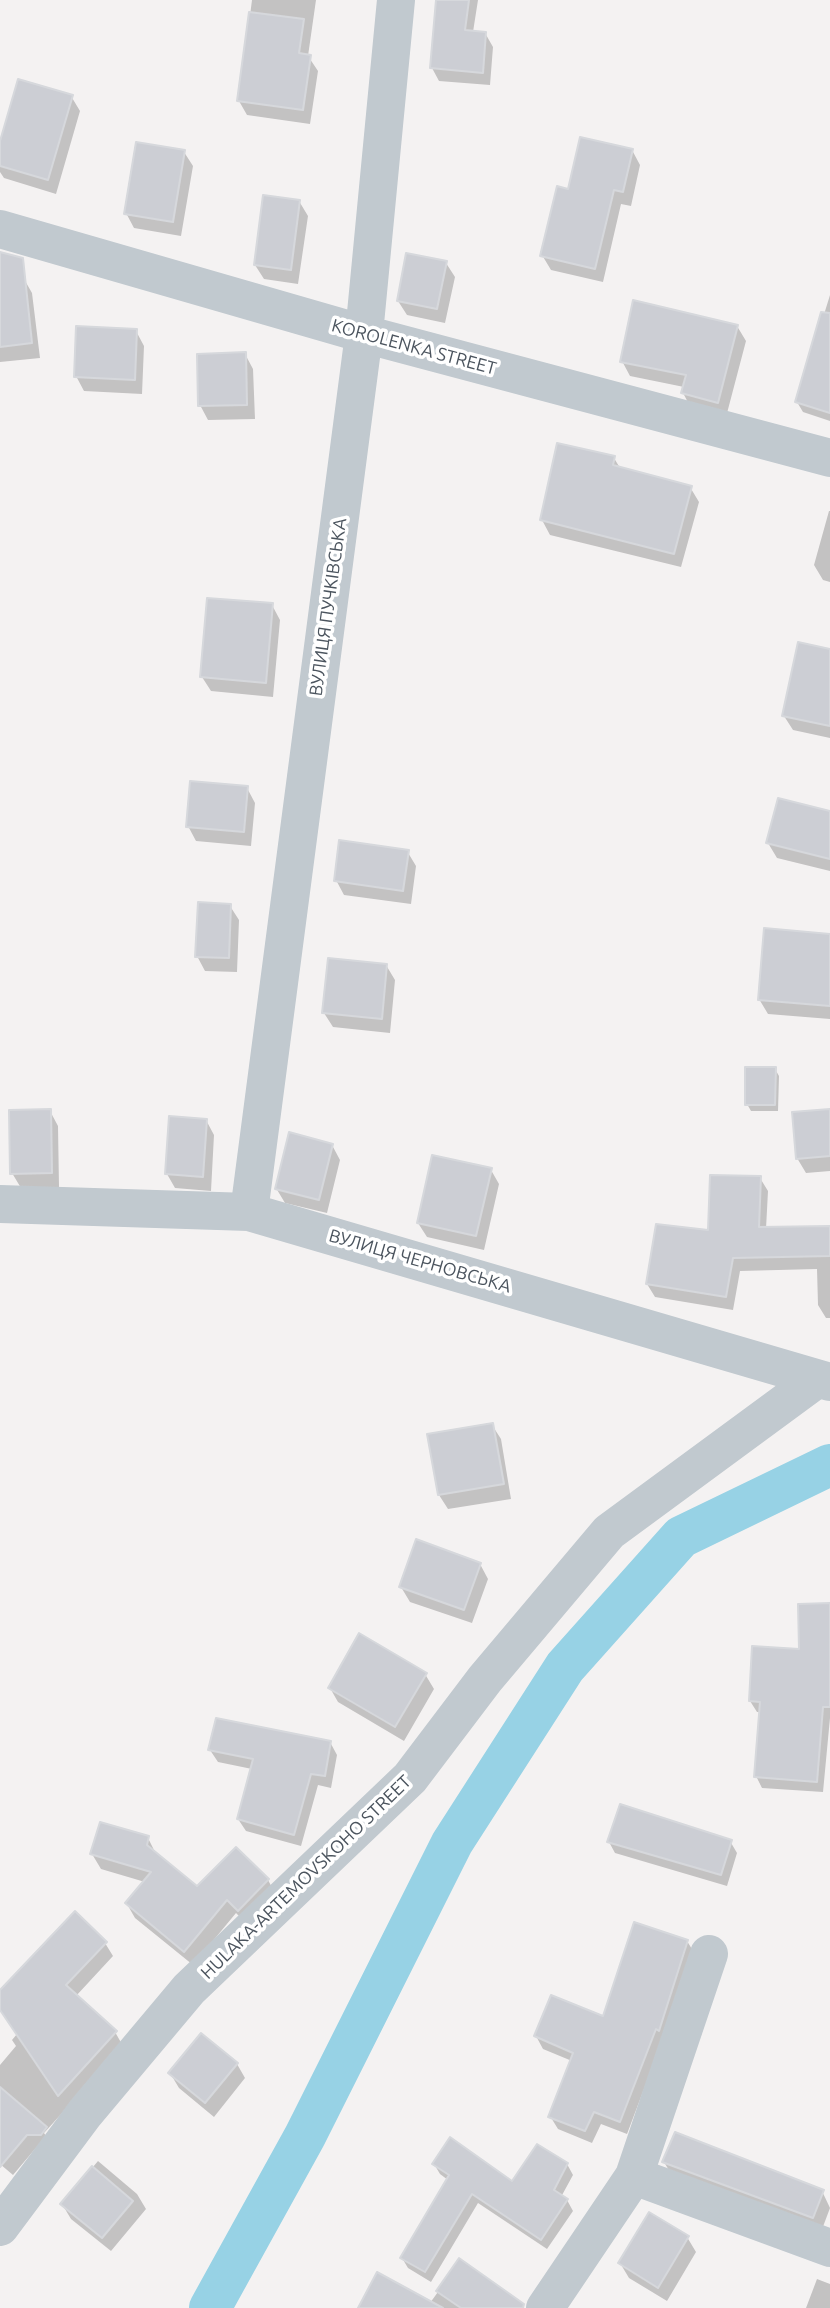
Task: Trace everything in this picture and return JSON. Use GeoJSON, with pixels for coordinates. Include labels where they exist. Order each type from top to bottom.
{"type":"FeatureCollection","features":[{"type":"Feature","properties":{"kind":"street","name":"ВУЛИЦЯ ПУЧКІВСЬКА"},"geometry":{"type":"LineString","coordinates":[[248,1212],[364,334],[396,0]]}},
{"type":"Feature","properties":{"kind":"street","name":"KOROLENKA STREET"},"geometry":{"type":"LineString","coordinates":[[0,229],[364,334],[830,458]]}},
{"type":"Feature","properties":{"kind":"street","name":"ВУЛИЦЯ ЧЕРНОВСЬКА"},"geometry":{"type":"LineString","coordinates":[[0,1203],[248,1212],[823,1380]]}},
{"type":"Feature","properties":{"kind":"street","name":"HULAKA-ARTEMOVSKOHO STREET"},"geometry":{"type":"LineString","coordinates":[[0,2227],[85,2113],[189,1989],[411,1778],[485,1679],[609,1532],[823,1380]]}},
{"type":"Feature","properties":{"kind":"street"},"geometry":{"type":"LineString","coordinates":[[545,2308],[634,2176],[709,1954]]}},
{"type":"Feature","properties":{"kind":"street"},"geometry":{"type":"LineString","coordinates":[[634,2176],[830,2248]]}},
{"type":"Feature","properties":{"kind":"building"},"geometry":{"type":"Polygon","coordinates":[[[436,0],[469,0],[465,30],[486,32],[483,73],[430,68],[436,0]]]}},
{"type":"Feature","properties":{"kind":"building"},"geometry":{"type":"Polygon","coordinates":[[[249,12],[304,19],[299,53],[311,55],[303,110],[237,101],[249,12]]]}},
{"type":"Feature","properties":{"kind":"building"},"geometry":{"type":"Polygon","coordinates":[[[18,79],[73,95],[48,180],[0,166],[0,141],[18,79]]]}},
{"type":"Feature","properties":{"kind":"building"},"geometry":{"type":"Polygon","coordinates":[[[580,137],[633,149],[623,192],[614,190],[595,269],[540,256],[557,186],[568,189],[580,137]]]}},
{"type":"Feature","properties":{"kind":"building"},"geometry":{"type":"Polygon","coordinates":[[[136,142],[185,150],[173,222],[124,214],[136,142]]]}},
{"type":"Feature","properties":{"kind":"building"},"geometry":{"type":"Polygon","coordinates":[[[263,195],[300,200],[291,270],[254,265],[263,195]]]}},
{"type":"Feature","properties":{"kind":"building"},"geometry":{"type":"Polygon","coordinates":[[[0,252],[23,258],[32,343],[0,347],[0,252]]]}},
{"type":"Feature","properties":{"kind":"building"},"geometry":{"type":"Polygon","coordinates":[[[406,253],[447,261],[437,309],[397,301],[406,253]]]}},
{"type":"Feature","properties":{"kind":"building"},"geometry":{"type":"Polygon","coordinates":[[[633,300],[738,325],[718,403],[681,393],[686,375],[620,362],[633,300]]]}},
{"type":"Feature","properties":{"kind":"building"},"geometry":{"type":"Polygon","coordinates":[[[821,312],[830,313],[830,413],[795,402],[821,312]]]}},
{"type":"Feature","properties":{"kind":"building"},"geometry":{"type":"Polygon","coordinates":[[[76,326],[137,329],[135,380],[74,377],[76,326]]]}},
{"type":"Feature","properties":{"kind":"building"},"geometry":{"type":"Polygon","coordinates":[[[246,352],[247,405],[198,406],[197,354],[246,352]]]}},
{"type":"Feature","properties":{"kind":"building"},"geometry":{"type":"Polygon","coordinates":[[[557,443],[615,456],[613,465],[692,486],[674,554],[540,520],[557,443]]]}},
{"type":"Feature","properties":{"kind":"building"},"geometry":{"type":"Polygon","coordinates":[[[207,598],[273,603],[266,683],[200,677],[207,598]]]}},
{"type":"Feature","properties":{"kind":"building"},"geometry":{"type":"Polygon","coordinates":[[[798,642],[830,649],[830,726],[782,716],[798,642]]]}},
{"type":"Feature","properties":{"kind":"building"},"geometry":{"type":"Polygon","coordinates":[[[190,781],[248,786],[244,832],[186,827],[190,781]]]}},
{"type":"Feature","properties":{"kind":"building"},"geometry":{"type":"Polygon","coordinates":[[[778,798],[830,811],[830,859],[766,843],[778,798]]]}},
{"type":"Feature","properties":{"kind":"building"},"geometry":{"type":"Polygon","coordinates":[[[339,840],[409,850],[403,891],[334,881],[339,840]]]}},
{"type":"Feature","properties":{"kind":"building"},"geometry":{"type":"Polygon","coordinates":[[[198,902],[231,904],[229,958],[195,957],[198,902]]]}},
{"type":"Feature","properties":{"kind":"building"},"geometry":{"type":"Polygon","coordinates":[[[764,928],[830,934],[830,1006],[758,1000],[764,928]]]}},
{"type":"Feature","properties":{"kind":"building"},"geometry":{"type":"Polygon","coordinates":[[[328,958],[387,964],[382,1019],[322,1013],[328,958]]]}},
{"type":"Feature","properties":{"kind":"building"},"geometry":{"type":"Polygon","coordinates":[[[745,1067],[776,1067],[775,1105],[745,1105],[745,1067]]]}},
{"type":"Feature","properties":{"kind":"building"},"geometry":{"type":"Polygon","coordinates":[[[51,1109],[52,1173],[10,1174],[9,1110],[51,1109]]]}},
{"type":"Feature","properties":{"kind":"building"},"geometry":{"type":"Polygon","coordinates":[[[830,1109],[830,1156],[796,1159],[792,1112],[830,1109]]]}},
{"type":"Feature","properties":{"kind":"building"},"geometry":{"type":"Polygon","coordinates":[[[169,1116],[207,1119],[203,1177],[165,1174],[169,1116]]]}},
{"type":"Feature","properties":{"kind":"building"},"geometry":{"type":"Polygon","coordinates":[[[289,1132],[333,1144],[319,1200],[275,1189],[289,1132]]]}},
{"type":"Feature","properties":{"kind":"building"},"geometry":{"type":"Polygon","coordinates":[[[432,1155],[492,1168],[476,1236],[417,1223],[432,1155]]]}},
{"type":"Feature","properties":{"kind":"building"},"geometry":{"type":"Polygon","coordinates":[[[710,1175],[761,1176],[759,1227],[830,1226],[830,1256],[733,1258],[726,1297],[646,1284],[656,1224],[708,1230],[710,1175]]]}},
{"type":"Feature","properties":{"kind":"building"},"geometry":{"type":"Polygon","coordinates":[[[493,1423],[504,1484],[438,1495],[427,1434],[493,1423]]]}},
{"type":"Feature","properties":{"kind":"building"},"geometry":{"type":"Polygon","coordinates":[[[416,1539],[481,1563],[464,1610],[399,1587],[416,1539]]]}},
{"type":"Feature","properties":{"kind":"building"},"geometry":{"type":"Polygon","coordinates":[[[830,1603],[830,1707],[823,1707],[817,1782],[754,1777],[760,1702],[749,1701],[752,1646],[799,1649],[798,1604],[830,1603]]]}},
{"type":"Feature","properties":{"kind":"building"},"geometry":{"type":"Polygon","coordinates":[[[359,1633],[427,1673],[395,1727],[328,1688],[359,1633]]]}},
{"type":"Feature","properties":{"kind":"building"},"geometry":{"type":"Polygon","coordinates":[[[216,1718],[331,1741],[325,1776],[311,1774],[294,1835],[237,1819],[253,1759],[208,1750],[216,1718]]]}},
{"type":"Feature","properties":{"kind":"building"},"geometry":{"type":"Polygon","coordinates":[[[620,1804],[732,1840],[721,1875],[607,1842],[620,1804]]]}},
{"type":"Feature","properties":{"kind":"building"},"geometry":{"type":"Polygon","coordinates":[[[100,1822],[149,1836],[147,1845],[197,1886],[236,1847],[269,1879],[238,1911],[227,1900],[184,1952],[125,1903],[151,1872],[90,1854],[100,1822]]]}},
{"type":"Feature","properties":{"kind":"building"},"geometry":{"type":"Polygon","coordinates":[[[75,1911],[107,1942],[66,1985],[117,2031],[58,2096],[0,2010],[0,1990],[75,1911]]]}},
{"type":"Feature","properties":{"kind":"building"},"geometry":{"type":"Polygon","coordinates":[[[634,1922],[688,1940],[659,2031],[656,2029],[620,2122],[594,2112],[585,2131],[548,2117],[573,2053],[534,2036],[551,1995],[603,2016],[634,1922]]]}},
{"type":"Feature","properties":{"kind":"building"},"geometry":{"type":"Polygon","coordinates":[[[201,2033],[238,2063],[205,2103],[168,2073],[201,2033]]]}},
{"type":"Feature","properties":{"kind":"building"},"geometry":{"type":"Polygon","coordinates":[[[0,2087],[47,2127],[41,2135],[27,2135],[0,2167],[0,2087]]]}},
{"type":"Feature","properties":{"kind":"building"},"geometry":{"type":"Polygon","coordinates":[[[675,2132],[824,2190],[813,2218],[662,2162],[675,2132]]]}},
{"type":"Feature","properties":{"kind":"building"},"geometry":{"type":"Polygon","coordinates":[[[450,2137],[512,2181],[537,2144],[568,2163],[554,2190],[568,2199],[541,2240],[472,2194],[425,2272],[400,2258],[449,2175],[432,2164],[450,2137]]]}},
{"type":"Feature","properties":{"kind":"building"},"geometry":{"type":"Polygon","coordinates":[[[92,2166],[133,2201],[102,2238],[60,2204],[92,2166]]]}},
{"type":"Feature","properties":{"kind":"building"},"geometry":{"type":"Polygon","coordinates":[[[649,2212],[689,2236],[658,2288],[618,2263],[649,2212]]]}},
{"type":"Feature","properties":{"kind":"building"},"geometry":{"type":"Polygon","coordinates":[[[459,2258],[524,2304],[523,2308],[461,2308],[436,2291],[459,2258]]]}},
{"type":"Feature","properties":{"kind":"building"},"geometry":{"type":"Polygon","coordinates":[[[377,2272],[443,2308],[358,2308],[377,2272]]]}},
{"type":"Feature","properties":{"kind":"waterway"},"geometry":{"type":"LineString","coordinates":[[210,2308],[305,2136],[452,1843],[565,1667],[681,1537],[830,1465]]}}]}
